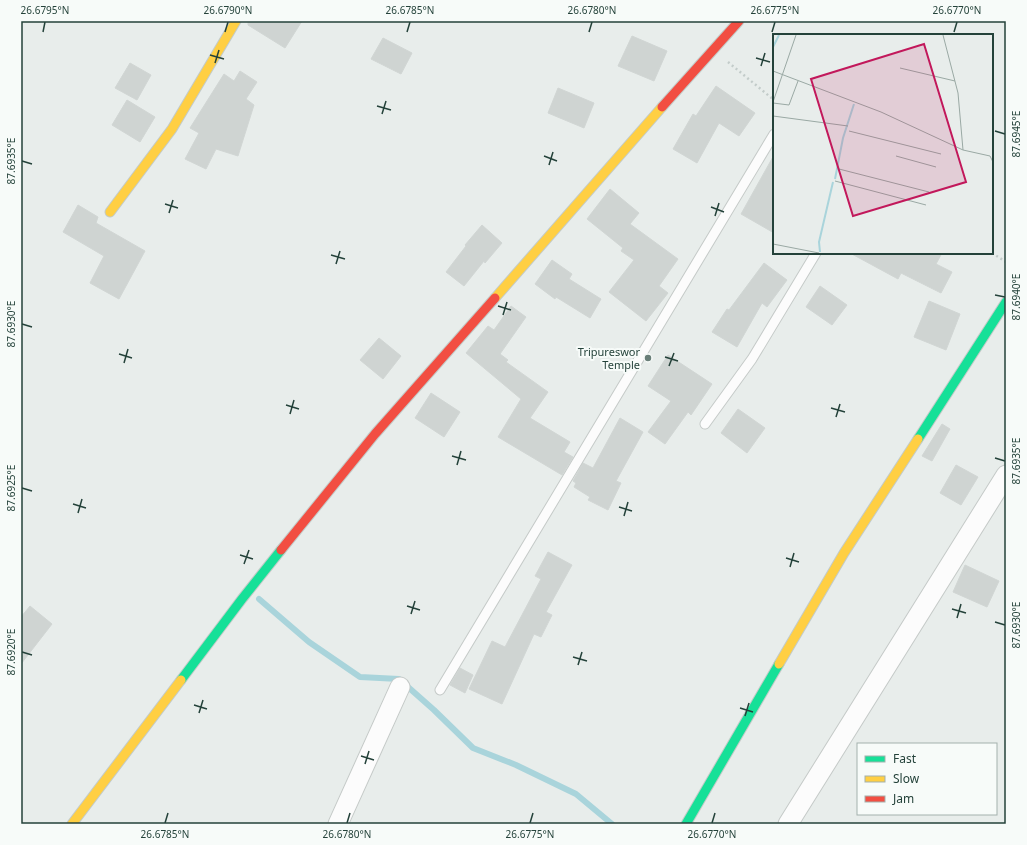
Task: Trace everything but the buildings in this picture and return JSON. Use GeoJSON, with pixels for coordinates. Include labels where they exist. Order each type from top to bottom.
{"type":"FeatureCollection","features":[{"type":"Feature","properties":{"kind":"street"},"geometry":{"type":"LineString","coordinates":[[110,212],[172,129],[236,21]]}},
{"type":"Feature","properties":{"kind":"street"},"geometry":{"type":"LineString","coordinates":[[72,824],[242,599],[375,434],[713,49],[740,21]]}},
{"type":"Feature","properties":{"kind":"street"},"geometry":{"type":"LineString","coordinates":[[686,824],[844,553],[1006,302]]}},
{"type":"Feature","properties":{"kind":"street"},"geometry":{"type":"LineString","coordinates":[[788,824],[1006,475]]}},
{"type":"Feature","properties":{"kind":"street"},"geometry":{"type":"LineString","coordinates":[[338,824],[400,687]]}},
{"type":"Feature","properties":{"kind":"lane"},"geometry":{"type":"LineString","coordinates":[[440,690],[773,136]]}},
{"type":"Feature","properties":{"kind":"lane"},"geometry":{"type":"LineString","coordinates":[[705,424],[752,359],[815,254]]}},
{"type":"Feature","properties":{"kind":"path"},"geometry":{"type":"LineString","coordinates":[[713,49],[773,99]]}},
{"type":"Feature","properties":{"kind":"path"},"geometry":{"type":"LineString","coordinates":[[993,254],[1006,262]]}},
{"type":"Feature","properties":{"kind":"waterway"},"geometry":{"type":"LineString","coordinates":[[259,599],[309,642],[360,677],[399,679],[473,748],[516,765],[576,794],[612,824]]}},
{"type":"Feature","properties":{"kind":"traffic: fast"},"geometry":{"type":"LineString","coordinates":[[918,439],[1006,302]]}},
{"type":"Feature","properties":{"kind":"traffic: fast"},"geometry":{"type":"LineString","coordinates":[[181,680],[281,550]]}},
{"type":"Feature","properties":{"kind":"traffic: fast"},"geometry":{"type":"LineString","coordinates":[[686,824],[779,664]]}},
{"type":"Feature","properties":{"kind":"traffic: slow"},"geometry":{"type":"LineString","coordinates":[[110,212],[172,129],[236,21]]}},
{"type":"Feature","properties":{"kind":"traffic: slow"},"geometry":{"type":"LineString","coordinates":[[495,298],[662,107]]}},
{"type":"Feature","properties":{"kind":"traffic: slow"},"geometry":{"type":"LineString","coordinates":[[779,664],[844,553],[918,439]]}},
{"type":"Feature","properties":{"kind":"traffic: slow"},"geometry":{"type":"LineString","coordinates":[[72,824],[181,680]]}},
{"type":"Feature","properties":{"kind":"traffic: jam"},"geometry":{"type":"LineString","coordinates":[[662,107],[739,21]]}},
{"type":"Feature","properties":{"kind":"traffic: jam"},"geometry":{"type":"LineString","coordinates":[[281,550],[375,434],[495,298]]}},
{"type":"Feature","properties":{"kind":"place","name":"Tripureswor Temple"},"geometry":{"type":"Point","coordinates":[648,358]}}]}
